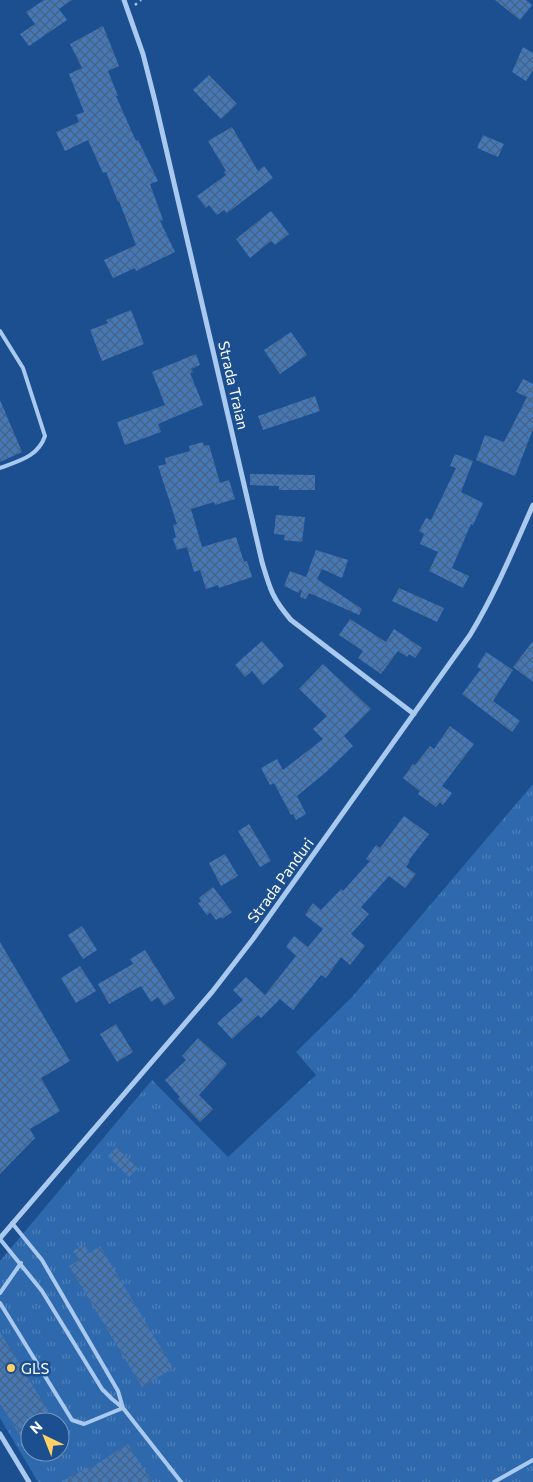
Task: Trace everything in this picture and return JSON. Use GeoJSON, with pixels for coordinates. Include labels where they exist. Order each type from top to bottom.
{"type":"FeatureCollection","features":[{"type":"Feature","properties":{"kind":"street","name":"Strada Traian"},"geometry":{"type":"LineString","coordinates":[[124,0],[143,54],[155,101],[270,591],[277,604],[291,620],[414,714]]}},
{"type":"Feature","properties":{"kind":"street","name":"Strada Panduri"},"geometry":{"type":"LineString","coordinates":[[0,1238],[218,984],[253,939],[470,635],[488,606],[533,505]]}},
{"type":"Feature","properties":{"kind":"street"},"geometry":{"type":"LineString","coordinates":[[0,1434],[29,1482]]}},
{"type":"Feature","properties":{"kind":"lane"},"geometry":{"type":"LineString","coordinates":[[0,331],[23,368],[45,436],[40,447],[33,454],[0,468]]}},
{"type":"Feature","properties":{"kind":"lane"},"geometry":{"type":"LineString","coordinates":[[12,1223],[42,1260],[118,1391],[123,1408]]}},
{"type":"Feature","properties":{"kind":"lane"},"geometry":{"type":"LineString","coordinates":[[0,1238],[42,1290],[102,1389],[123,1408],[181,1482]]}},
{"type":"Feature","properties":{"kind":"lane"},"geometry":{"type":"LineString","coordinates":[[0,1293],[21,1263]]}},
{"type":"Feature","properties":{"kind":"lane"},"geometry":{"type":"LineString","coordinates":[[0,1303],[72,1420],[84,1424],[123,1408]]}},
{"type":"Feature","properties":{"kind":"lane"},"geometry":{"type":"LineString","coordinates":[[494,1482],[533,1460]]}},
{"type":"Feature","properties":{"kind":"green space"},"geometry":{"type":"Polygon","coordinates":[[[533,784],[533,1482],[38,1482],[26,1462],[70,1462],[70,1412],[20,1412],[20,1452],[0,1418],[0,1261],[152,1080],[228,1157],[316,1075],[296,1052],[353,996],[533,784]]]}},
{"type":"Feature","properties":{"kind":"building"},"geometry":{"type":"Polygon","coordinates":[[[44,0],[72,0],[59,9],[67,20],[29,46],[20,34],[35,24],[26,12],[44,0]]]}},
{"type":"Feature","properties":{"kind":"building"},"geometry":{"type":"Polygon","coordinates":[[[495,0],[526,0],[532,5],[520,20],[495,0]]]}},
{"type":"Feature","properties":{"kind":"building"},"geometry":{"type":"Polygon","coordinates":[[[103,26],[119,66],[108,71],[118,96],[116,96],[136,141],[138,140],[158,181],[150,184],[163,220],[160,221],[175,252],[136,271],[135,268],[113,278],[104,260],[136,245],[119,201],[106,172],[103,173],[88,140],[65,151],[56,132],[79,122],[76,115],[84,112],[69,74],[82,68],[70,44],[103,26]]]}},
{"type":"Feature","properties":{"kind":"building"},"geometry":{"type":"Polygon","coordinates":[[[523,47],[533,53],[533,70],[526,81],[512,72],[523,47]]]}},
{"type":"Feature","properties":{"kind":"building"},"geometry":{"type":"Polygon","coordinates":[[[209,75],[237,104],[221,119],[193,90],[209,75]]]}},
{"type":"Feature","properties":{"kind":"building"},"geometry":{"type":"Polygon","coordinates":[[[232,127],[258,171],[264,166],[273,178],[227,213],[224,210],[217,215],[209,205],[206,208],[197,196],[226,175],[224,172],[226,171],[208,141],[232,127]]]}},
{"type":"Feature","properties":{"kind":"building"},"geometry":{"type":"Polygon","coordinates":[[[483,135],[504,144],[498,157],[477,148],[483,135]]]}},
{"type":"Feature","properties":{"kind":"building"},"geometry":{"type":"Polygon","coordinates":[[[271,211],[289,234],[275,245],[271,241],[250,258],[236,239],[271,211]]]}},
{"type":"Feature","properties":{"kind":"building"},"geometry":{"type":"Polygon","coordinates":[[[131,310],[144,344],[102,361],[90,330],[108,323],[106,320],[131,310]]]}},
{"type":"Feature","properties":{"kind":"building"},"geometry":{"type":"Polygon","coordinates":[[[291,332],[307,355],[280,374],[264,350],[291,332]]]}},
{"type":"Feature","properties":{"kind":"building"},"geometry":{"type":"Polygon","coordinates":[[[196,354],[200,365],[191,369],[193,372],[190,373],[203,405],[158,424],[161,432],[125,445],[117,422],[165,405],[152,372],[196,354]]]}},
{"type":"Feature","properties":{"kind":"building"},"geometry":{"type":"Polygon","coordinates":[[[523,379],[533,384],[533,429],[515,476],[476,460],[485,435],[504,442],[527,397],[516,392],[523,379]]]}},
{"type":"Feature","properties":{"kind":"building"},"geometry":{"type":"Polygon","coordinates":[[[315,396],[320,411],[263,430],[258,416],[315,396]]]}},
{"type":"Feature","properties":{"kind":"building"},"geometry":{"type":"Polygon","coordinates":[[[0,400],[22,452],[0,462],[0,400]]]}},
{"type":"Feature","properties":{"kind":"building"},"geometry":{"type":"Polygon","coordinates":[[[203,442],[204,446],[209,445],[220,483],[229,480],[235,499],[215,505],[214,502],[191,509],[202,547],[236,537],[244,562],[247,561],[252,577],[219,588],[218,585],[206,589],[200,570],[194,572],[187,547],[177,550],[173,539],[176,537],[173,525],[177,524],[158,466],[166,464],[165,458],[190,451],[189,446],[203,442]]]}},
{"type":"Feature","properties":{"kind":"building"},"geometry":{"type":"Polygon","coordinates":[[[455,454],[473,461],[461,492],[483,503],[473,525],[471,524],[452,568],[469,576],[463,588],[429,571],[438,552],[420,544],[424,534],[419,531],[426,518],[431,520],[456,468],[450,466],[455,454]]]}},
{"type":"Feature","properties":{"kind":"building"},"geometry":{"type":"Polygon","coordinates":[[[250,474],[315,475],[315,490],[279,490],[279,486],[250,485],[250,474]]]}},
{"type":"Feature","properties":{"kind":"building"},"geometry":{"type":"Polygon","coordinates":[[[276,515],[305,517],[302,542],[284,540],[285,535],[274,534],[276,515]]]}},
{"type":"Feature","properties":{"kind":"building"},"geometry":{"type":"Polygon","coordinates":[[[316,550],[348,560],[342,578],[322,569],[317,579],[362,609],[359,615],[309,593],[306,599],[300,597],[302,590],[299,593],[284,586],[290,571],[306,577],[316,550]]]}},
{"type":"Feature","properties":{"kind":"building"},"geometry":{"type":"Polygon","coordinates":[[[399,588],[444,608],[437,622],[392,601],[399,588]]]}},
{"type":"Feature","properties":{"kind":"building"},"geometry":{"type":"Polygon","coordinates":[[[350,619],[386,642],[394,629],[422,648],[415,658],[409,654],[407,657],[398,651],[381,674],[358,658],[363,651],[339,635],[350,619]]]}},
{"type":"Feature","properties":{"kind":"building"},"geometry":{"type":"Polygon","coordinates":[[[262,641],[284,666],[263,685],[252,671],[245,677],[235,665],[262,641]]]}},
{"type":"Feature","properties":{"kind":"building"},"geometry":{"type":"Polygon","coordinates":[[[533,641],[533,682],[513,667],[533,641]]]}},
{"type":"Feature","properties":{"kind":"building"},"geometry":{"type":"Polygon","coordinates":[[[486,652],[513,670],[493,701],[520,721],[512,732],[462,694],[481,669],[477,667],[486,652]]]}},
{"type":"Feature","properties":{"kind":"building"},"geometry":{"type":"Polygon","coordinates":[[[323,664],[371,709],[344,736],[353,746],[297,796],[306,814],[296,820],[293,814],[291,815],[274,783],[270,785],[261,768],[277,759],[283,770],[323,739],[313,729],[327,716],[299,689],[323,664]]]}},
{"type":"Feature","properties":{"kind":"building"},"geometry":{"type":"Polygon","coordinates":[[[450,726],[474,744],[442,786],[452,793],[443,805],[440,802],[436,807],[418,794],[420,791],[403,778],[430,746],[434,749],[450,726]]]}},
{"type":"Feature","properties":{"kind":"building"},"geometry":{"type":"Polygon","coordinates":[[[404,816],[429,834],[409,860],[406,867],[416,874],[405,888],[389,876],[361,907],[369,914],[351,934],[365,946],[350,965],[341,957],[326,978],[321,975],[293,1010],[280,999],[261,1018],[258,1015],[232,1039],[217,1023],[243,1000],[233,990],[246,977],[265,995],[296,956],[286,947],[294,936],[308,947],[323,929],[305,915],[313,903],[321,910],[341,889],[343,891],[370,861],[366,859],[376,845],[380,848],[404,816]]]}},
{"type":"Feature","properties":{"kind":"building"},"geometry":{"type":"Polygon","coordinates":[[[249,824],[271,861],[260,867],[238,831],[249,824]]]}},
{"type":"Feature","properties":{"kind":"building"},"geometry":{"type":"Polygon","coordinates":[[[225,854],[238,876],[221,886],[209,863],[225,854]]]}},
{"type":"Feature","properties":{"kind":"building"},"geometry":{"type":"Polygon","coordinates":[[[213,887],[232,912],[222,919],[221,917],[216,920],[210,912],[207,915],[198,903],[201,902],[199,898],[213,887]]]}},
{"type":"Feature","properties":{"kind":"building"},"geometry":{"type":"Polygon","coordinates":[[[82,926],[97,950],[83,959],[68,935],[82,926]]]}},
{"type":"Feature","properties":{"kind":"building"},"geometry":{"type":"Polygon","coordinates":[[[0,942],[70,1061],[41,1078],[60,1111],[30,1129],[35,1138],[0,1174],[0,942]]]}},
{"type":"Feature","properties":{"kind":"building"},"geometry":{"type":"Polygon","coordinates":[[[145,950],[175,998],[164,1006],[158,997],[151,1002],[141,986],[109,1004],[98,984],[133,964],[130,959],[145,950]]]}},
{"type":"Feature","properties":{"kind":"building"},"geometry":{"type":"Polygon","coordinates":[[[80,966],[96,991],[76,1003],[61,978],[80,966]]]}},
{"type":"Feature","properties":{"kind":"building"},"geometry":{"type":"Polygon","coordinates":[[[116,1024],[133,1052],[117,1062],[100,1034],[116,1024]]]}},
{"type":"Feature","properties":{"kind":"building"},"geometry":{"type":"Polygon","coordinates":[[[198,1038],[227,1064],[199,1095],[213,1109],[200,1122],[178,1099],[180,1097],[165,1080],[186,1060],[182,1056],[198,1038]]]}},
{"type":"Feature","properties":{"kind":"building"},"geometry":{"type":"Polygon","coordinates":[[[117,1147],[138,1168],[129,1177],[108,1156],[117,1147]]]}},
{"type":"Feature","properties":{"kind":"building"},"geometry":{"type":"Polygon","coordinates":[[[84,1244],[89,1253],[100,1246],[173,1368],[142,1387],[69,1266],[79,1260],[73,1251],[84,1244]]]}},
{"type":"Feature","properties":{"kind":"building","name":"GLS"},"geometry":{"type":"Polygon","coordinates":[[[0,1332],[49,1412],[20,1412],[20,1436],[0,1403],[0,1332]]]}},
{"type":"Feature","properties":{"kind":"building"},"geometry":{"type":"Polygon","coordinates":[[[128,1444],[152,1482],[62,1482],[87,1467],[89,1469],[128,1444]]]}},
{"type":"Feature","properties":{"kind":"place","name":"GLS"},"geometry":{"type":"Point","coordinates":[11,1368]}}]}
